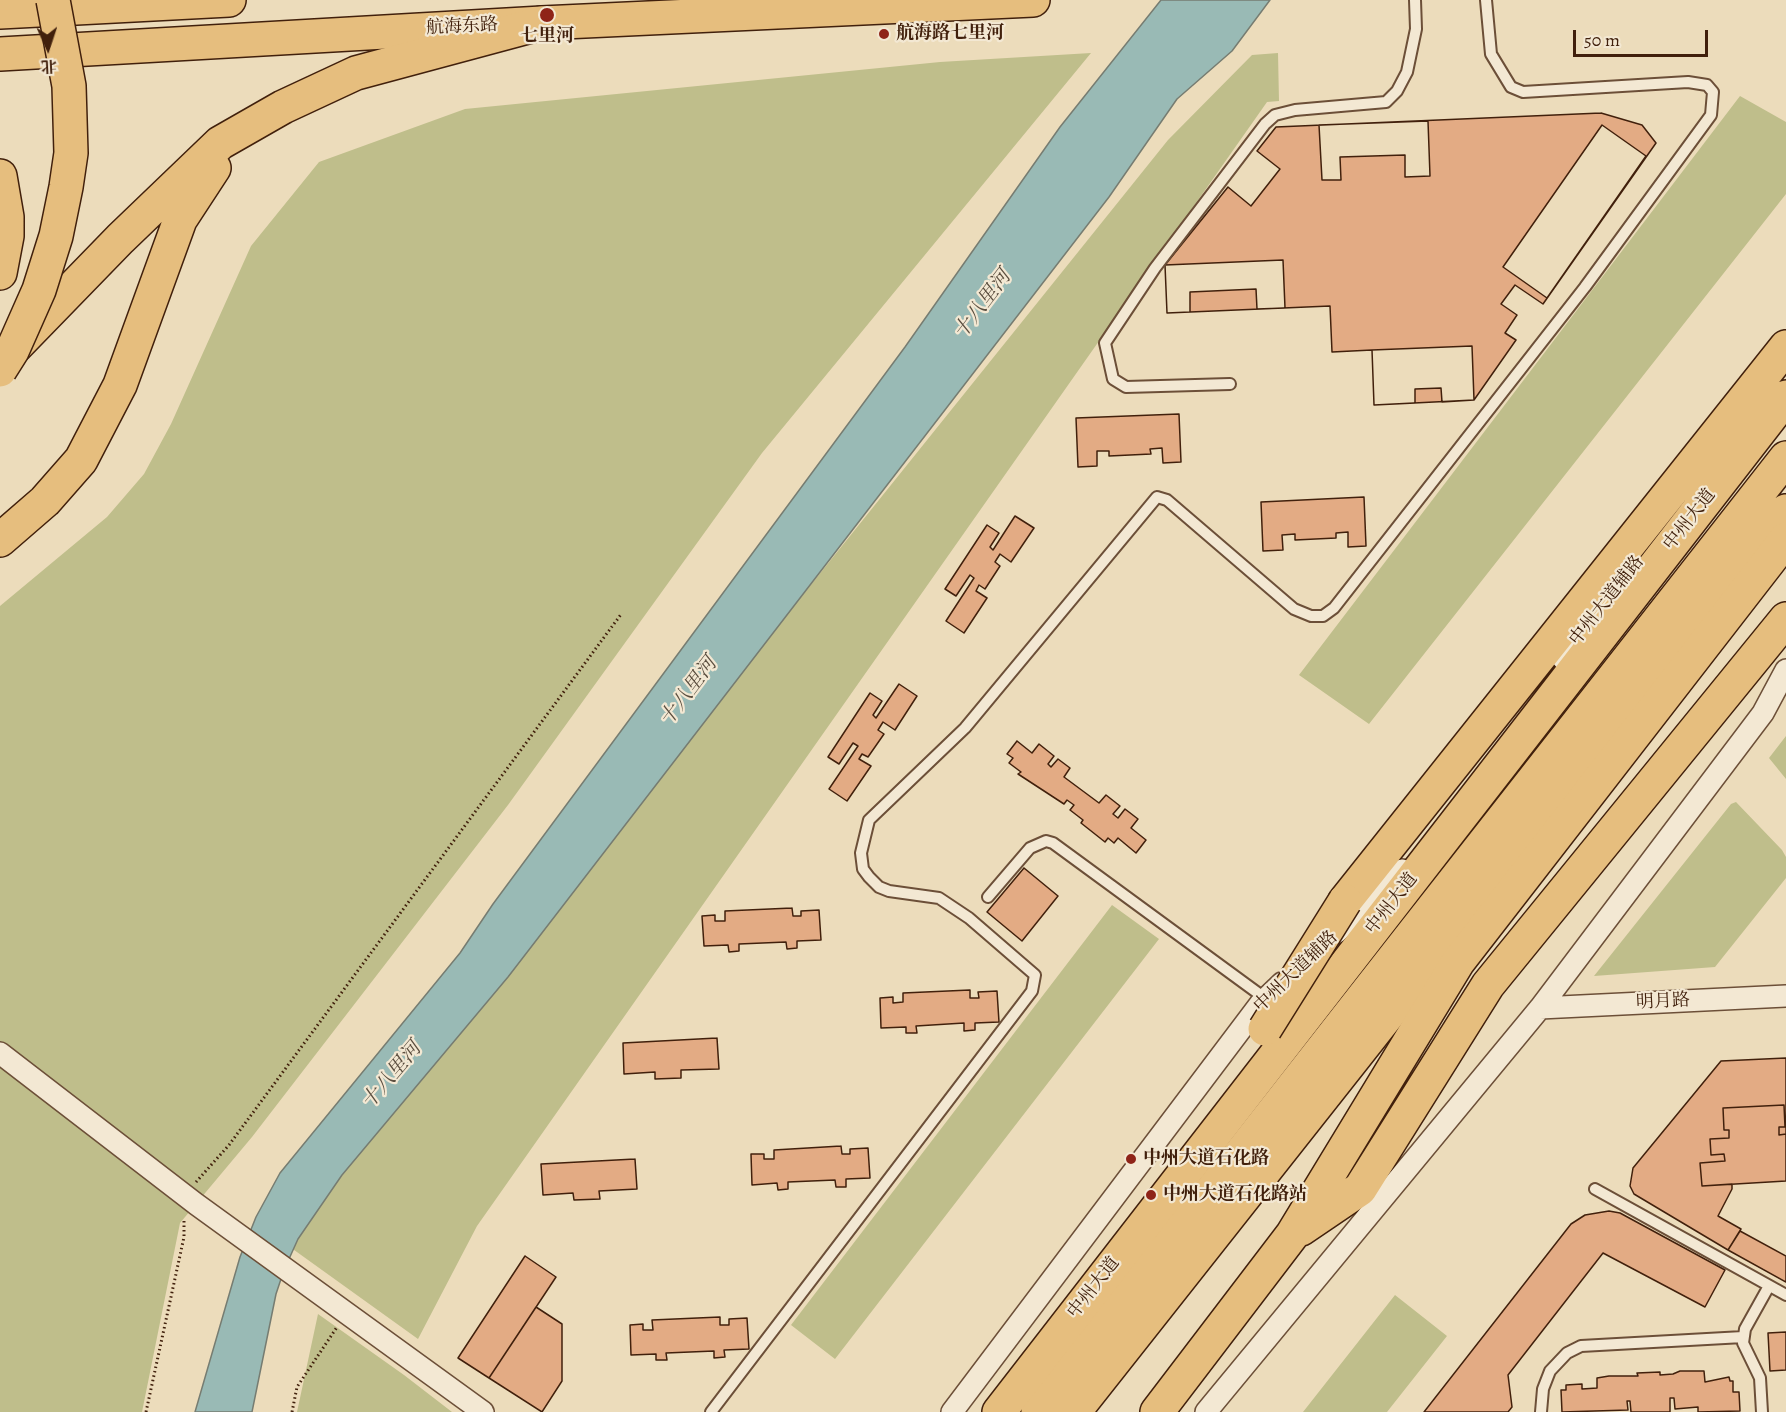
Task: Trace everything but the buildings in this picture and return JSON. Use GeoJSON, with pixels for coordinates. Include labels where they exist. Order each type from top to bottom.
{"type":"FeatureCollection","features":[{"type":"Feature","properties":{"kind":"main road"},"geometry":{"type":"LineString","coordinates":[[0,370],[12,351],[39,290],[56,236],[66,188],[70,153],[69,86],[53,0]]}},
{"type":"Feature","properties":{"kind":"main road"},"geometry":{"type":"LineString","coordinates":[[0,12],[229,0]]}},
{"type":"Feature","properties":{"kind":"main road","name":"航海东路"},"geometry":{"type":"LineString","coordinates":[[0,54],[542,23],[1032,0]]}},
{"type":"Feature","properties":{"kind":"main road"},"geometry":{"type":"LineString","coordinates":[[0,362],[120,239],[212,151],[253,123],[356,72],[542,23]]}},
{"type":"Feature","properties":{"kind":"main road"},"geometry":{"type":"LineString","coordinates":[[0,540],[45,501],[81,460],[120,385],[180,220],[222,156],[253,123]]}},
{"type":"Feature","properties":{"kind":"main road"},"geometry":{"type":"LineString","coordinates":[[0,176],[7,217],[5,255],[0,273]]}},
{"type":"Feature","properties":{"kind":"main road"},"geometry":{"type":"LineString","coordinates":[[1211,1136],[1265,1029],[1345,901],[1786,347]]}},
{"type":"Feature","properties":{"kind":"main road","name":"中州大道"},"geometry":{"type":"LineString","coordinates":[[999,1412],[1786,397]]}},
{"type":"Feature","properties":{"kind":"main road","name":"中州大道"},"geometry":{"type":"LineString","coordinates":[[1074,1412],[1514,832],[1786,458]]}},
{"type":"Feature","properties":{"kind":"main road","name":"中州大道"},"geometry":{"type":"LineString","coordinates":[[1038,1412],[1514,832],[1786,511]]}},
{"type":"Feature","properties":{"kind":"main road"},"geometry":{"type":"LineString","coordinates":[[1157,1412],[1292,1235],[1458,962],[1786,539]]}},
{"type":"Feature","properties":{"kind":"main road"},"geometry":{"type":"LineString","coordinates":[[1292,1235],[1360,1189],[1488,985],[1786,619]]}},
{"type":"Feature","properties":{"kind":"street","name":"中州大道辅路"},"geometry":{"type":"LineString","coordinates":[[952,1412],[1266,999],[1395,878],[1593,619],[1786,373]]}},
{"type":"Feature","properties":{"kind":"street"},"geometry":{"type":"LineString","coordinates":[[1206,1412],[1540,1008],[1763,713],[1786,669]]}},
{"type":"Feature","properties":{"kind":"street","name":"明月路"},"geometry":{"type":"LineString","coordinates":[[1540,1008],[1786,996]]}},
{"type":"Feature","properties":{"kind":"street"},"geometry":{"type":"LineString","coordinates":[[0,1053],[190,1200],[483,1412]]}},
{"type":"Feature","properties":{"kind":"lane"},"geometry":{"type":"LineString","coordinates":[[1230,384],[1126,387],[1113,379],[1105,342],[1155,268],[1265,124],[1275,115],[1295,110],[1386,102],[1397,91],[1407,72],[1416,29],[1415,0]]}},
{"type":"Feature","properties":{"kind":"lane"},"geometry":{"type":"LineString","coordinates":[[711,1412],[1032,991],[1035,975],[969,918],[939,898],[889,891],[879,887],[869,877],[864,869],[861,853],[869,820],[964,728],[1157,497],[1167,500],[1294,609],[1311,616],[1323,616],[1334,608],[1585,287],[1711,115],[1713,92],[1707,85],[1688,82],[1523,92],[1511,87],[1491,54],[1486,0]]}},
{"type":"Feature","properties":{"kind":"lane"},"geometry":{"type":"LineString","coordinates":[[988,897],[1030,848],[1046,841],[1053,843],[1266,999]]}},
{"type":"Feature","properties":{"kind":"lane"},"geometry":{"type":"LineString","coordinates":[[1595,1189],[1786,1295]]}},
{"type":"Feature","properties":{"kind":"lane"},"geometry":{"type":"LineString","coordinates":[[1762,1412],[1760,1378],[1747,1354],[1743,1337],[1745,1329],[1769,1286]]}},
{"type":"Feature","properties":{"kind":"lane"},"geometry":{"type":"LineString","coordinates":[[1541,1412],[1543,1389],[1550,1371],[1567,1353],[1581,1346],[1743,1337]]}},
{"type":"Feature","properties":{"kind":"path"},"geometry":{"type":"LineString","coordinates":[[146,1412],[190,1200],[622,613]]}},
{"type":"Feature","properties":{"kind":"path"},"geometry":{"type":"LineString","coordinates":[[292,1412],[297,1387],[346,1314]]}},
{"type":"Feature","properties":{"kind":"shaded area"},"geometry":{"type":"Polygon","coordinates":[[[1091,53],[762,453],[508,805],[252,1137],[180,1223],[142,1412],[0,1412],[0,606],[107,517],[144,474],[171,424],[251,246],[319,162],[465,109],[940,62],[1091,53]]]}},
{"type":"Feature","properties":{"kind":"shaded area"},"geometry":{"type":"Polygon","coordinates":[[[1278,53],[1279,101],[1267,102],[477,1226],[418,1339],[283,1242],[1168,140],[1252,55],[1278,53]]]}},
{"type":"Feature","properties":{"kind":"shaded area"},"geometry":{"type":"Polygon","coordinates":[[[1740,96],[1786,122],[1786,194],[1369,724],[1299,675],[1740,96]]]}},
{"type":"Feature","properties":{"kind":"shaded area"},"geometry":{"type":"Polygon","coordinates":[[[1786,736],[1786,779],[1769,758],[1786,736]]]}},
{"type":"Feature","properties":{"kind":"shaded area"},"geometry":{"type":"Polygon","coordinates":[[[1736,802],[1782,850],[1786,857],[1786,878],[1715,967],[1594,976],[1731,804],[1736,802]]]}},
{"type":"Feature","properties":{"kind":"shaded area"},"geometry":{"type":"Polygon","coordinates":[[[1112,905],[1159,939],[835,1359],[791,1325],[1112,905]]]}},
{"type":"Feature","properties":{"kind":"shaded area"},"geometry":{"type":"Polygon","coordinates":[[[1395,1295],[1447,1336],[1387,1412],[1303,1412],[1395,1295]]]}},
{"type":"Feature","properties":{"kind":"shaded area"},"geometry":{"type":"Polygon","coordinates":[[[318,1314],[404,1375],[452,1412],[297,1412],[318,1314]]]}},
{"type":"Feature","properties":{"kind":"water","name":"十八里河"},"geometry":{"type":"Polygon","coordinates":[[[1161,0],[1270,0],[1232,51],[1177,99],[1109,197],[508,977],[342,1175],[298,1239],[284,1270],[276,1294],[252,1412],[195,1412],[240,1257],[256,1217],[280,1173],[460,953],[493,904],[905,347],[1060,127],[1161,0]]]}},
{"type":"Feature","properties":{"kind":"place","name":"七里河"},"geometry":{"type":"Point","coordinates":[547,15]}},
{"type":"Feature","properties":{"kind":"place","name":"航海路七里河"},"geometry":{"type":"Point","coordinates":[884,34]}},
{"type":"Feature","properties":{"kind":"place","name":"中州大道石化路"},"geometry":{"type":"Point","coordinates":[1131,1159]}},
{"type":"Feature","properties":{"kind":"place","name":"中州大道石化路站"},"geometry":{"type":"Point","coordinates":[1151,1195]}}]}
